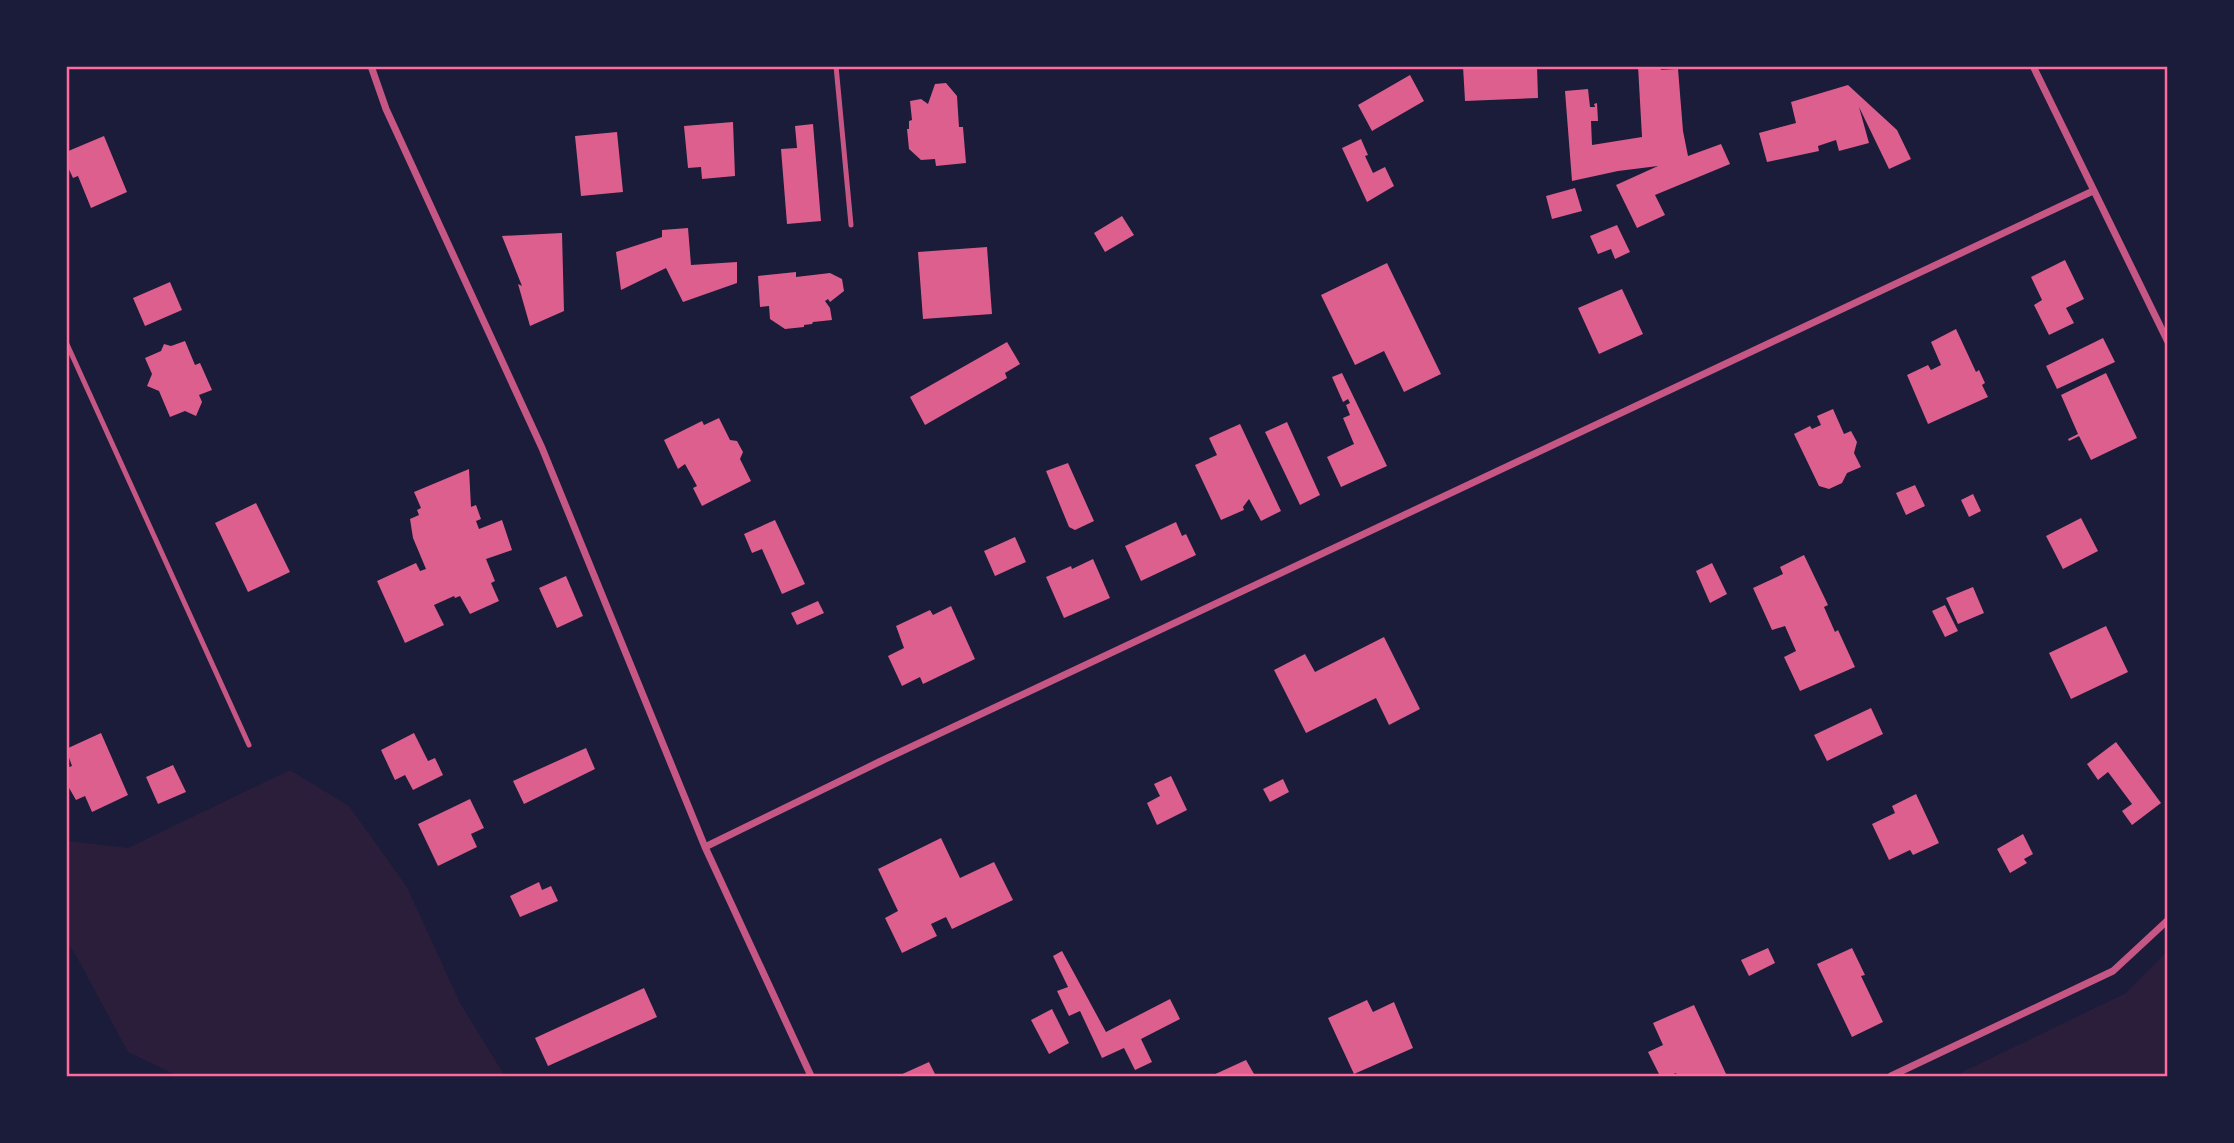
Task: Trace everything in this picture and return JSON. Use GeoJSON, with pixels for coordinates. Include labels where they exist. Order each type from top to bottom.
{"type":"FeatureCollection","features":[{"type":"Feature","properties":{"kind":"street"},"geometry":{"type":"LineString","coordinates":[[371,66],[386,109],[542,448],[705,847],[811,1076]]}},
{"type":"Feature","properties":{"kind":"street"},"geometry":{"type":"LineString","coordinates":[[2033,66],[2168,342]]}},
{"type":"Feature","properties":{"kind":"street"},"geometry":{"type":"LineString","coordinates":[[705,847],[879,762],[2093,191]]}},
{"type":"Feature","properties":{"kind":"street"},"geometry":{"type":"LineString","coordinates":[[1891,1076],[2113,971],[2168,920]]}},
{"type":"Feature","properties":{"kind":"lane"},"geometry":{"type":"LineString","coordinates":[[836,66],[851,225]]}},
{"type":"Feature","properties":{"kind":"lane"},"geometry":{"type":"LineString","coordinates":[[66,342],[249,745]]}},
{"type":"Feature","properties":{"kind":"shaded area"},"geometry":{"type":"Polygon","coordinates":[[[290,770],[349,806],[407,887],[460,1003],[505,1076],[178,1076],[128,1052],[73,950],[67,944],[67,841],[128,848],[290,770]]]}},
{"type":"Feature","properties":{"kind":"shaded area"},"geometry":{"type":"Polygon","coordinates":[[[2167,952],[2167,1076],[1954,1076],[2126,993],[2167,952]]]}},
{"type":"Feature","properties":{"kind":"building"},"geometry":{"type":"Polygon","coordinates":[[[1463,66],[1537,66],[1538,98],[1465,101],[1463,66]]]}},
{"type":"Feature","properties":{"kind":"building"},"geometry":{"type":"Polygon","coordinates":[[[1638,66],[1660,66],[1661,70],[1678,69],[1683,131],[1688,156],[1721,144],[1730,164],[1655,195],[1665,215],[1637,228],[1616,185],[1658,166],[1572,181],[1565,91],[1588,89],[1590,107],[1595,107],[1594,104],[1597,103],[1598,121],[1591,121],[1592,145],[1642,137],[1638,66]]]}},
{"type":"Feature","properties":{"kind":"building"},"geometry":{"type":"Polygon","coordinates":[[[1410,75],[1424,101],[1372,131],[1358,105],[1410,75]]]}},
{"type":"Feature","properties":{"kind":"building"},"geometry":{"type":"Polygon","coordinates":[[[946,83],[957,96],[959,127],[963,127],[966,163],[936,166],[935,159],[921,160],[909,149],[907,129],[909,121],[912,120],[910,101],[921,99],[928,104],[935,84],[946,83]]]}},
{"type":"Feature","properties":{"kind":"building"},"geometry":{"type":"Polygon","coordinates":[[[1848,85],[1897,130],[1911,159],[1889,169],[1859,107],[1869,143],[1839,151],[1836,140],[1818,146],[1819,151],[1767,162],[1759,133],[1796,123],[1791,102],[1848,85]]]}},
{"type":"Feature","properties":{"kind":"building"},"geometry":{"type":"Polygon","coordinates":[[[733,122],[735,176],[702,179],[701,167],[688,168],[684,126],[733,122]]]}},
{"type":"Feature","properties":{"kind":"building"},"geometry":{"type":"Polygon","coordinates":[[[813,124],[821,221],[787,224],[781,149],[797,148],[795,126],[813,124]]]}},
{"type":"Feature","properties":{"kind":"building"},"geometry":{"type":"Polygon","coordinates":[[[617,132],[623,192],[581,196],[575,136],[617,132]]]}},
{"type":"Feature","properties":{"kind":"building"},"geometry":{"type":"Polygon","coordinates":[[[104,136],[127,192],[91,208],[78,176],[73,178],[66,163],[66,152],[104,136]]]}},
{"type":"Feature","properties":{"kind":"building"},"geometry":{"type":"Polygon","coordinates":[[[1361,139],[1373,173],[1385,167],[1394,186],[1367,202],[1342,148],[1361,139]]]}},
{"type":"Feature","properties":{"kind":"building"},"geometry":{"type":"Polygon","coordinates":[[[1575,188],[1582,211],[1552,219],[1546,196],[1575,188]]]}},
{"type":"Feature","properties":{"kind":"building"},"geometry":{"type":"Polygon","coordinates":[[[1122,216],[1134,235],[1105,252],[1094,233],[1122,216]]]}},
{"type":"Feature","properties":{"kind":"building"},"geometry":{"type":"Polygon","coordinates":[[[1617,225],[1630,252],[1615,259],[1611,249],[1598,254],[1590,236],[1617,225]]]}},
{"type":"Feature","properties":{"kind":"building"},"geometry":{"type":"Polygon","coordinates":[[[688,228],[691,265],[737,262],[737,283],[683,302],[666,268],[621,290],[616,252],[662,237],[662,230],[688,228]]]}},
{"type":"Feature","properties":{"kind":"building"},"geometry":{"type":"Polygon","coordinates":[[[562,233],[564,311],[530,326],[518,284],[522,286],[502,236],[562,233]]]}},
{"type":"Feature","properties":{"kind":"building"},"geometry":{"type":"Polygon","coordinates":[[[987,247],[992,314],[923,319],[918,252],[987,247]]]}},
{"type":"Feature","properties":{"kind":"building"},"geometry":{"type":"Polygon","coordinates":[[[2065,260],[2084,299],[2066,308],[2074,323],[2049,335],[2034,305],[2042,300],[2031,277],[2065,260]]]}},
{"type":"Feature","properties":{"kind":"building"},"geometry":{"type":"Polygon","coordinates":[[[1387,263],[1441,374],[1404,392],[1384,351],[1355,365],[1321,295],[1387,263]]]}},
{"type":"Feature","properties":{"kind":"building"},"geometry":{"type":"Polygon","coordinates":[[[796,272],[796,277],[830,273],[842,279],[844,291],[830,302],[828,299],[825,301],[830,308],[832,320],[785,329],[770,319],[769,306],[760,307],[758,276],[796,272]]]}},
{"type":"Feature","properties":{"kind":"building"},"geometry":{"type":"Polygon","coordinates":[[[170,282],[182,310],[145,326],[133,298],[170,282]]]}},
{"type":"Feature","properties":{"kind":"building"},"geometry":{"type":"Polygon","coordinates":[[[1622,289],[1643,334],[1599,354],[1578,308],[1622,289]]]}},
{"type":"Feature","properties":{"kind":"building"},"geometry":{"type":"Polygon","coordinates":[[[1956,329],[1976,372],[1979,370],[1988,397],[1928,424],[1907,375],[1928,365],[1931,370],[1941,365],[1931,342],[1956,329]]]}},
{"type":"Feature","properties":{"kind":"building"},"geometry":{"type":"Polygon","coordinates":[[[2103,338],[2115,362],[2057,389],[2046,366],[2103,338]]]}},
{"type":"Feature","properties":{"kind":"building"},"geometry":{"type":"Polygon","coordinates":[[[185,341],[195,365],[200,363],[212,390],[199,395],[202,402],[196,416],[185,411],[170,417],[159,391],[147,386],[152,374],[145,358],[161,351],[164,344],[171,346],[185,341]]]}},
{"type":"Feature","properties":{"kind":"building"},"geometry":{"type":"Polygon","coordinates":[[[1007,342],[1020,364],[1005,373],[1007,378],[925,425],[910,397],[1007,342]]]}},
{"type":"Feature","properties":{"kind":"building"},"geometry":{"type":"Polygon","coordinates":[[[1342,373],[1387,466],[1341,487],[1327,457],[1354,444],[1343,418],[1350,415],[1346,405],[1350,403],[1348,399],[1343,402],[1332,377],[1342,373]]]}},
{"type":"Feature","properties":{"kind":"building"},"geometry":{"type":"Polygon","coordinates":[[[2106,373],[2137,438],[2091,460],[2079,436],[2069,441],[2068,439],[2078,434],[2061,395],[2106,373]]]}},
{"type":"Feature","properties":{"kind":"building"},"geometry":{"type":"Polygon","coordinates":[[[1833,409],[1844,434],[1851,431],[1857,442],[1854,453],[1861,467],[1847,473],[1842,483],[1829,489],[1819,486],[1794,434],[1810,426],[1812,429],[1821,425],[1817,416],[1833,409]]]}},
{"type":"Feature","properties":{"kind":"building"},"geometry":{"type":"Polygon","coordinates":[[[719,418],[730,440],[737,441],[743,452],[740,459],[751,481],[702,506],[693,488],[697,486],[685,464],[678,469],[664,440],[702,421],[704,425],[719,418]]]}},
{"type":"Feature","properties":{"kind":"building"},"geometry":{"type":"Polygon","coordinates":[[[1287,422],[1320,495],[1300,505],[1265,432],[1287,422]]]}},
{"type":"Feature","properties":{"kind":"building"},"geometry":{"type":"Polygon","coordinates":[[[1240,424],[1281,511],[1261,521],[1249,499],[1243,507],[1244,510],[1221,520],[1195,465],[1217,455],[1209,438],[1240,424]]]}},
{"type":"Feature","properties":{"kind":"building"},"geometry":{"type":"Polygon","coordinates":[[[1068,463],[1094,521],[1075,530],[1069,527],[1046,471],[1068,463]]]}},
{"type":"Feature","properties":{"kind":"building"},"geometry":{"type":"Polygon","coordinates":[[[469,469],[471,507],[476,505],[481,519],[476,521],[479,529],[502,520],[512,550],[486,559],[495,581],[491,583],[499,601],[470,614],[460,596],[454,596],[434,605],[444,625],[405,643],[377,581],[416,563],[420,571],[426,569],[413,538],[410,519],[419,515],[417,510],[421,508],[414,492],[469,469]]]}},
{"type":"Feature","properties":{"kind":"building"},"geometry":{"type":"Polygon","coordinates":[[[1915,485],[1925,506],[1906,515],[1896,493],[1915,485]]]}},
{"type":"Feature","properties":{"kind":"building"},"geometry":{"type":"Polygon","coordinates":[[[1973,494],[1981,511],[1969,517],[1961,500],[1973,494]]]}},
{"type":"Feature","properties":{"kind":"building"},"geometry":{"type":"Polygon","coordinates":[[[256,503],[290,572],[248,592],[215,523],[256,503]]]}},
{"type":"Feature","properties":{"kind":"building"},"geometry":{"type":"Polygon","coordinates":[[[2081,518],[2098,551],[2063,569],[2046,536],[2081,518]]]}},
{"type":"Feature","properties":{"kind":"building"},"geometry":{"type":"Polygon","coordinates":[[[775,520],[805,584],[782,594],[762,549],[752,553],[744,534],[775,520]]]}},
{"type":"Feature","properties":{"kind":"building"},"geometry":{"type":"Polygon","coordinates":[[[1176,522],[1182,536],[1186,534],[1196,555],[1141,581],[1125,546],[1176,522]]]}},
{"type":"Feature","properties":{"kind":"building"},"geometry":{"type":"Polygon","coordinates":[[[1015,537],[1026,562],[995,576],[984,551],[1015,537]]]}},
{"type":"Feature","properties":{"kind":"building"},"geometry":{"type":"Polygon","coordinates":[[[1804,555],[1828,605],[1824,607],[1835,632],[1838,630],[1855,667],[1800,691],[1784,657],[1796,651],[1785,626],[1772,630],[1753,588],[1783,574],[1780,567],[1804,555]]]}},
{"type":"Feature","properties":{"kind":"building"},"geometry":{"type":"Polygon","coordinates":[[[1093,559],[1110,598],[1064,618],[1046,577],[1093,559]]]}},
{"type":"Feature","properties":{"kind":"building"},"geometry":{"type":"Polygon","coordinates":[[[1712,563],[1727,594],[1710,603],[1696,571],[1712,563]]]}},
{"type":"Feature","properties":{"kind":"building"},"geometry":{"type":"Polygon","coordinates":[[[566,576],[583,616],[557,628],[539,588],[566,576]]]}},
{"type":"Feature","properties":{"kind":"building"},"geometry":{"type":"Polygon","coordinates":[[[1973,587],[1984,613],[1958,624],[1946,598],[1973,587]]]}},
{"type":"Feature","properties":{"kind":"building"},"geometry":{"type":"Polygon","coordinates":[[[818,601],[824,613],[797,625],[791,613],[818,601]]]}},
{"type":"Feature","properties":{"kind":"building"},"geometry":{"type":"Polygon","coordinates":[[[1945,605],[1958,631],[1945,637],[1932,611],[1945,605]]]}},
{"type":"Feature","properties":{"kind":"building"},"geometry":{"type":"Polygon","coordinates":[[[951,606],[975,659],[923,684],[920,677],[902,686],[888,656],[904,648],[896,626],[930,610],[933,615],[951,606]]]}},
{"type":"Feature","properties":{"kind":"building"},"geometry":{"type":"Polygon","coordinates":[[[2106,626],[2128,672],[2071,699],[2049,653],[2106,626]]]}},
{"type":"Feature","properties":{"kind":"building"},"geometry":{"type":"Polygon","coordinates":[[[1384,637],[1420,709],[1389,725],[1376,698],[1306,733],[1274,670],[1305,654],[1315,672],[1384,637]]]}},
{"type":"Feature","properties":{"kind":"building"},"geometry":{"type":"Polygon","coordinates":[[[1871,708],[1883,734],[1827,761],[1814,735],[1871,708]]]}},
{"type":"Feature","properties":{"kind":"building"},"geometry":{"type":"Polygon","coordinates":[[[101,733],[128,795],[92,812],[85,796],[76,800],[68,786],[66,768],[72,766],[66,749],[101,733]]]}},
{"type":"Feature","properties":{"kind":"building"},"geometry":{"type":"Polygon","coordinates":[[[414,733],[428,761],[435,758],[443,775],[413,790],[405,775],[395,780],[381,750],[414,733]]]}},
{"type":"Feature","properties":{"kind":"building"},"geometry":{"type":"Polygon","coordinates":[[[2116,742],[2161,803],[2132,825],[2122,811],[2132,804],[2108,772],[2098,780],[2087,764],[2116,742]]]}},
{"type":"Feature","properties":{"kind":"building"},"geometry":{"type":"Polygon","coordinates":[[[586,748],[595,769],[524,804],[513,781],[586,748]]]}},
{"type":"Feature","properties":{"kind":"building"},"geometry":{"type":"Polygon","coordinates":[[[173,765],[186,792],[158,804],[146,777],[173,765]]]}},
{"type":"Feature","properties":{"kind":"building"},"geometry":{"type":"Polygon","coordinates":[[[1171,776],[1187,810],[1157,825],[1147,803],[1160,796],[1154,784],[1171,776]]]}},
{"type":"Feature","properties":{"kind":"building"},"geometry":{"type":"Polygon","coordinates":[[[1283,779],[1289,792],[1270,802],[1263,789],[1283,779]]]}},
{"type":"Feature","properties":{"kind":"building"},"geometry":{"type":"Polygon","coordinates":[[[1916,794],[1939,843],[1913,855],[1910,850],[1889,860],[1872,824],[1895,813],[1892,806],[1916,794]]]}},
{"type":"Feature","properties":{"kind":"building"},"geometry":{"type":"Polygon","coordinates":[[[470,799],[484,828],[471,834],[477,847],[438,866],[418,824],[470,799]]]}},
{"type":"Feature","properties":{"kind":"building"},"geometry":{"type":"Polygon","coordinates":[[[2023,834],[2033,854],[2024,859],[2027,863],[2010,873],[1997,849],[2023,834]]]}},
{"type":"Feature","properties":{"kind":"building"},"geometry":{"type":"Polygon","coordinates":[[[941,838],[960,878],[994,862],[1013,900],[952,929],[946,917],[931,924],[937,936],[902,953],[885,918],[898,911],[878,869],[941,838]]]}},
{"type":"Feature","properties":{"kind":"building"},"geometry":{"type":"Polygon","coordinates":[[[539,882],[542,890],[551,886],[558,901],[520,917],[510,896],[539,882]]]}},
{"type":"Feature","properties":{"kind":"building"},"geometry":{"type":"Polygon","coordinates":[[[1768,948],[1775,963],[1749,976],[1741,960],[1768,948]]]}},
{"type":"Feature","properties":{"kind":"building"},"geometry":{"type":"Polygon","coordinates":[[[1852,948],[1865,975],[1861,976],[1883,1022],[1852,1037],[1817,964],[1852,948]]]}},
{"type":"Feature","properties":{"kind":"building"},"geometry":{"type":"Polygon","coordinates":[[[1062,951],[1106,1032],[1170,999],[1180,1019],[1141,1039],[1152,1062],[1135,1070],[1124,1048],[1102,1058],[1080,1011],[1069,1016],[1057,991],[1068,987],[1053,956],[1062,951]]]}},
{"type":"Feature","properties":{"kind":"building"},"geometry":{"type":"Polygon","coordinates":[[[644,988],[657,1017],[548,1066],[535,1038],[644,988]]]}},
{"type":"Feature","properties":{"kind":"building"},"geometry":{"type":"Polygon","coordinates":[[[1367,1000],[1373,1012],[1394,1002],[1413,1048],[1354,1074],[1328,1018],[1367,1000]]]}},
{"type":"Feature","properties":{"kind":"building"},"geometry":{"type":"Polygon","coordinates":[[[1694,1005],[1727,1076],[1678,1076],[1676,1073],[1660,1076],[1648,1052],[1663,1045],[1653,1023],[1694,1005]]]}},
{"type":"Feature","properties":{"kind":"building"},"geometry":{"type":"Polygon","coordinates":[[[1052,1009],[1069,1043],[1049,1054],[1031,1020],[1052,1009]]]}},
{"type":"Feature","properties":{"kind":"building"},"geometry":{"type":"Polygon","coordinates":[[[1246,1060],[1254,1074],[1250,1076],[1211,1076],[1246,1060]]]}},
{"type":"Feature","properties":{"kind":"building"},"geometry":{"type":"Polygon","coordinates":[[[929,1062],[936,1076],[898,1076],[929,1062]]]}}]}
